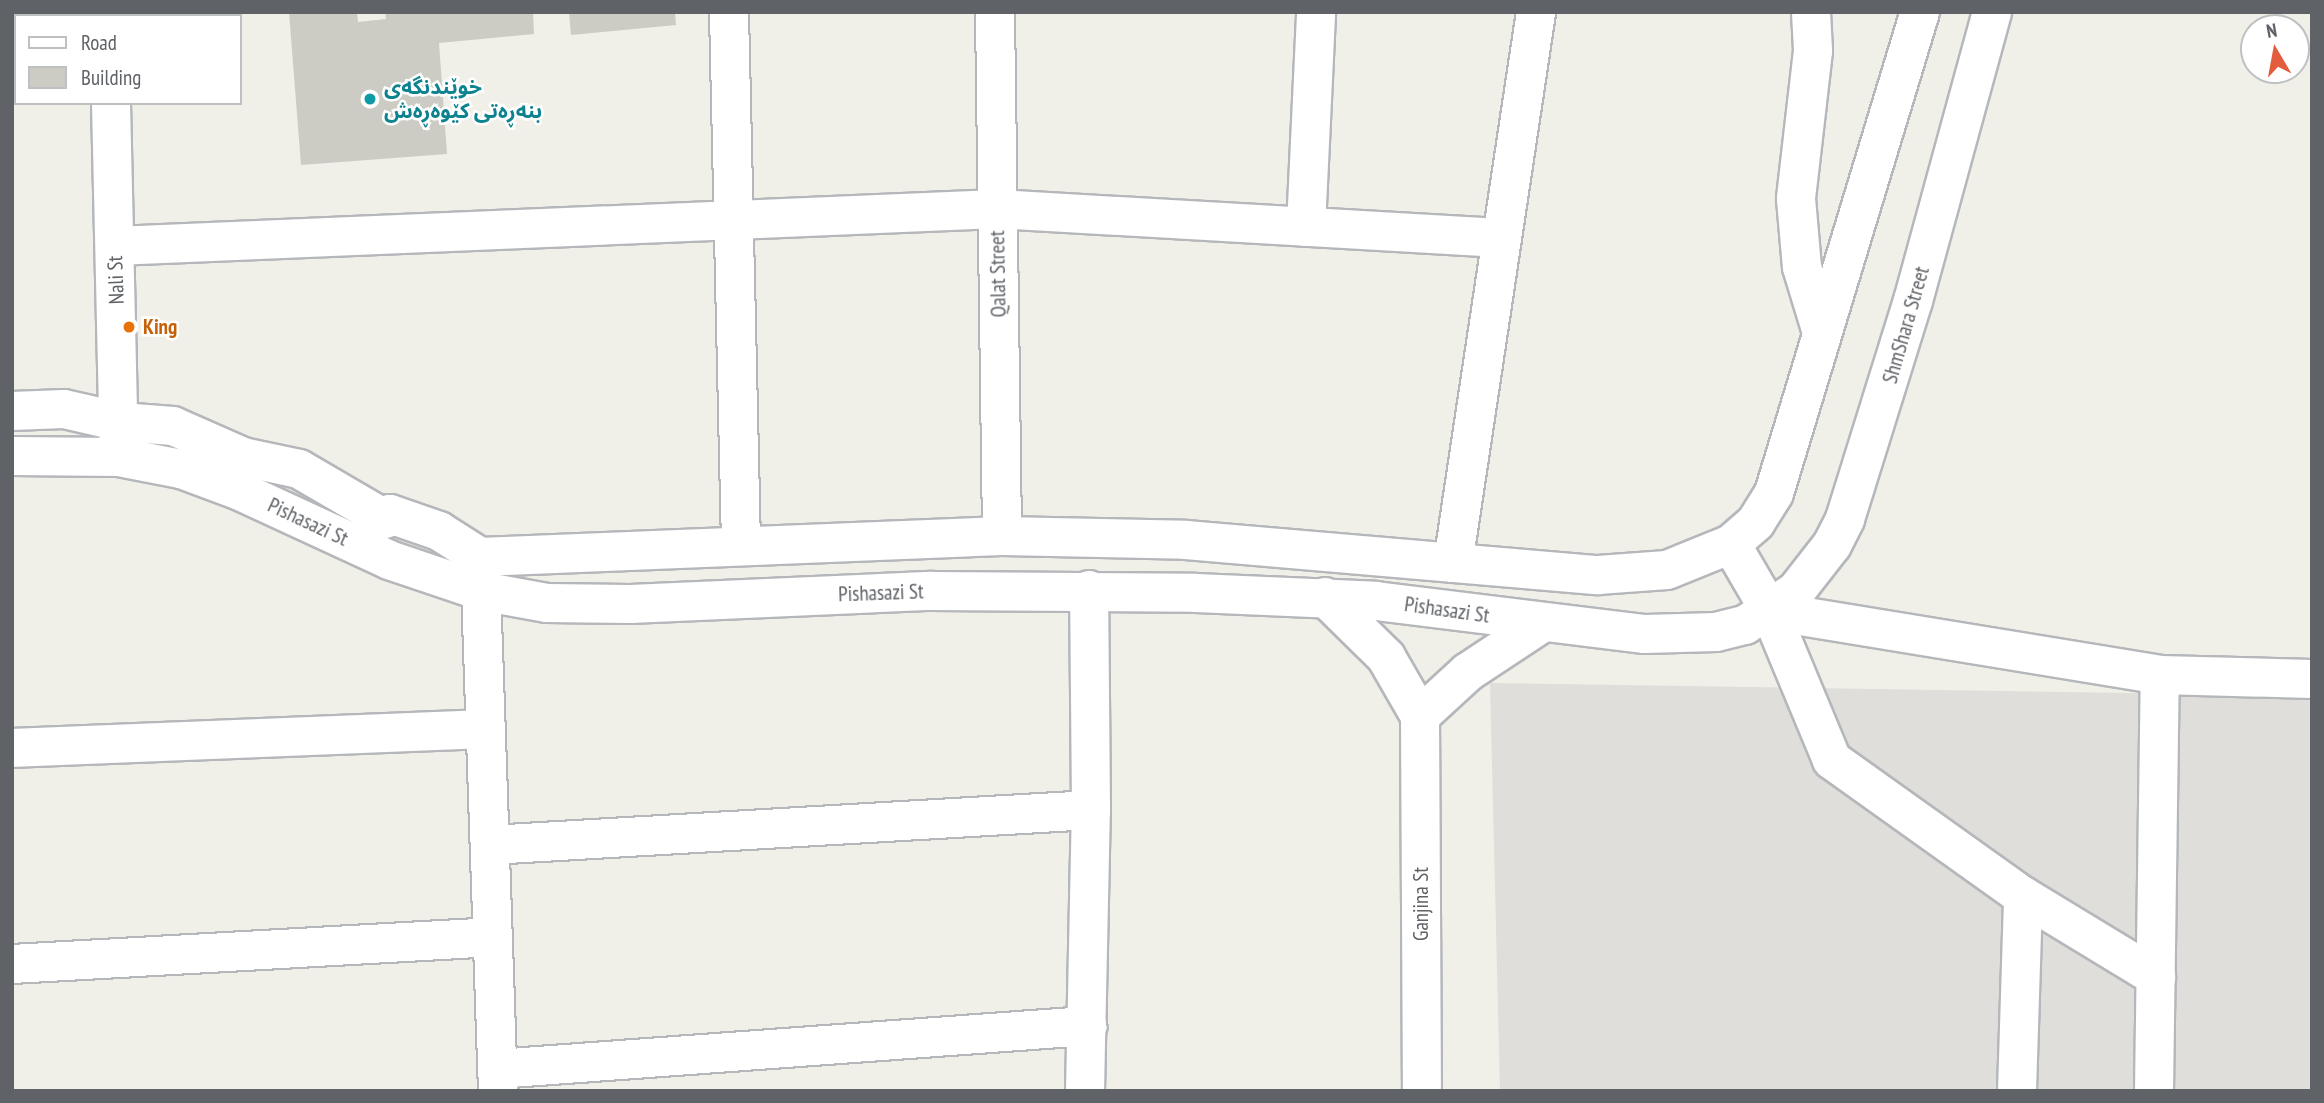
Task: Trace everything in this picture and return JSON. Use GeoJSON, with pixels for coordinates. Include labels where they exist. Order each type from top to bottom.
{"type":"FeatureCollection","features":[{"type":"Feature","properties":{"kind":"street"},"geometry":{"type":"LineString","coordinates":[[729,12],[741,546]]}},
{"type":"Feature","properties":{"kind":"street","name":"Qalat Street"},"geometry":{"type":"LineString","coordinates":[[995,12],[1002,536]]}},
{"type":"Feature","properties":{"kind":"street"},"geometry":{"type":"LineString","coordinates":[[1306,227],[1316,12]]}},
{"type":"Feature","properties":{"kind":"street"},"geometry":{"type":"LineString","coordinates":[[1453,563],[1535,12]]}},
{"type":"Feature","properties":{"kind":"street"},"geometry":{"type":"LineString","coordinates":[[1811,12],[1813,51],[1796,199],[1802,267],[1822,333]]}},
{"type":"Feature","properties":{"kind":"street"},"geometry":{"type":"LineString","coordinates":[[1087,1026],[498,1080],[480,574],[741,546],[1002,536],[1186,540],[1632,575],[1667,570],[1731,544],[1756,522],[1774,493],[1920,12]]}},
{"type":"Feature","properties":{"kind":"street","name":"ShmShara Street"},"geometry":{"type":"LineString","coordinates":[[1770,611],[1815,571],[1832,545],[1858,485],[1992,12]]}},
{"type":"Feature","properties":{"kind":"street","name":"Nali St"},"geometry":{"type":"LineString","coordinates":[[111,105],[120,440]]}},
{"type":"Feature","properties":{"kind":"street"},"geometry":{"type":"LineString","coordinates":[[115,246],[997,209],[1500,238]]}},
{"type":"Feature","properties":{"kind":"street","name":"Pishasazi St"},"geometry":{"type":"LineString","coordinates":[[12,411],[64,409],[120,440]]}},
{"type":"Feature","properties":{"kind":"street","name":"Pishasazi St"},"geometry":{"type":"LineString","coordinates":[[12,456],[120,440],[173,426],[243,457],[299,469],[385,519],[390,514],[439,531],[480,574],[547,603],[591,605],[877,592],[1089,590],[1325,597],[1542,623],[1681,634],[1745,625],[1770,611]]}},
{"type":"Feature","properties":{"kind":"street"},"geometry":{"type":"LineString","coordinates":[[1731,544],[1770,611],[1832,760],[2023,896],[2156,977]]}},
{"type":"Feature","properties":{"kind":"street"},"geometry":{"type":"LineString","coordinates":[[1086,1091],[1091,810],[1089,590]]}},
{"type":"Feature","properties":{"kind":"street","name":"Ganjina St"},"geometry":{"type":"LineString","coordinates":[[1325,597],[1386,657],[1420,716],[1422,1091]]}},
{"type":"Feature","properties":{"kind":"street"},"geometry":{"type":"LineString","coordinates":[[1770,611],[2160,675],[2312,679]]}},
{"type":"Feature","properties":{"kind":"street"},"geometry":{"type":"LineString","coordinates":[[1420,716],[1468,672],[1542,623]]}},
{"type":"Feature","properties":{"kind":"street"},"geometry":{"type":"LineString","coordinates":[[2154,1091],[2160,675]]}},
{"type":"Feature","properties":{"kind":"street"},"geometry":{"type":"LineString","coordinates":[[12,748],[486,729]]}},
{"type":"Feature","properties":{"kind":"street"},"geometry":{"type":"LineString","coordinates":[[490,845],[1091,810]]}},
{"type":"Feature","properties":{"kind":"street"},"geometry":{"type":"LineString","coordinates":[[2017,1091],[2023,896]]}},
{"type":"Feature","properties":{"kind":"street"},"geometry":{"type":"LineString","coordinates":[[12,964],[493,937]]}},
{"type":"Feature","properties":{"kind":"shaded area"},"geometry":{"type":"Polygon","coordinates":[[[1490,683],[2312,696],[2312,1091],[1500,1091],[1490,683]]]}},
{"type":"Feature","properties":{"kind":"building","name":"خوێندنگەی بنەڕەتی کێوەڕەش"},"geometry":{"type":"Polygon","coordinates":[[[289,12],[357,12],[358,22],[386,19],[385,12],[533,12],[534,34],[439,43],[447,154],[301,165],[289,12]]]}},
{"type":"Feature","properties":{"kind":"building"},"geometry":{"type":"Polygon","coordinates":[[[569,12],[675,12],[676,25],[571,35],[569,12]]]}},
{"type":"Feature","properties":{"kind":"place","name":"خوێندنگەی بنەڕەتی کێوەڕەش"},"geometry":{"type":"Point","coordinates":[370,99]}},
{"type":"Feature","properties":{"kind":"place","name":"King"},"geometry":{"type":"Point","coordinates":[129,327]}}]}
